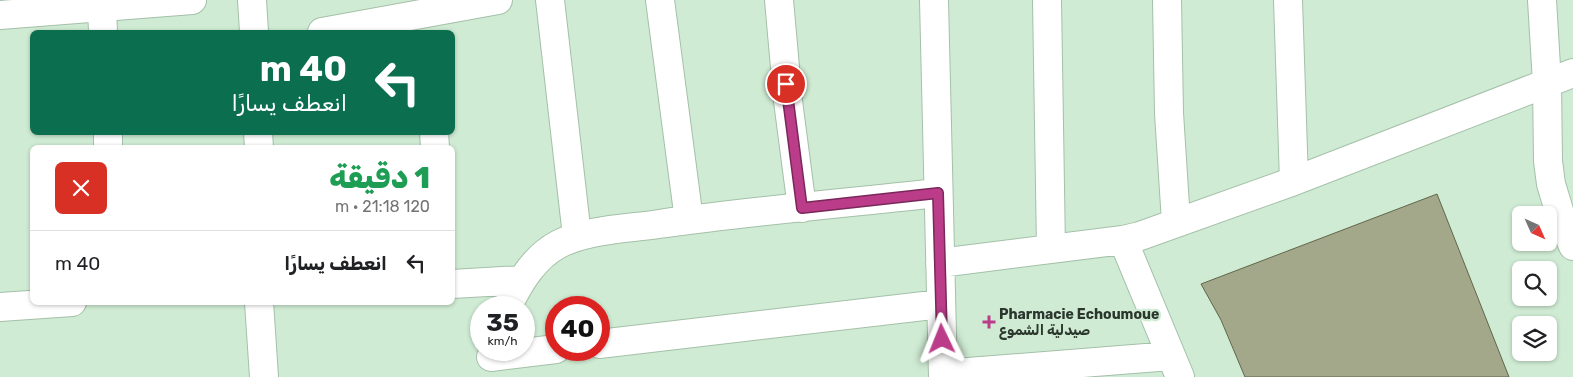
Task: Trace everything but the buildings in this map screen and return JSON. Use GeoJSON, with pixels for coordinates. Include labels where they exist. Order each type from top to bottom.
{"type":"FeatureCollection","features":[{"type":"Feature","properties":{"kind":"street"},"geometry":{"type":"LineString","coordinates":[[0,15],[103,20],[192,0]]}},
{"type":"Feature","properties":{"kind":"street"},"geometry":{"type":"LineString","coordinates":[[252,0],[254,30]]}},
{"type":"Feature","properties":{"kind":"street"},"geometry":{"type":"LineString","coordinates":[[344,30],[430,22],[498,0]]}},
{"type":"Feature","properties":{"kind":"street"},"geometry":{"type":"LineString","coordinates":[[550,0],[577,236]]}},
{"type":"Feature","properties":{"kind":"street"},"geometry":{"type":"LineString","coordinates":[[660,0],[689,220]]}},
{"type":"Feature","properties":{"kind":"street"},"geometry":{"type":"LineString","coordinates":[[779,0],[788,101],[802,208]]}},
{"type":"Feature","properties":{"kind":"street"},"geometry":{"type":"LineString","coordinates":[[934,0],[943,375],[1175,366],[1122,240]]}},
{"type":"Feature","properties":{"kind":"street"},"geometry":{"type":"LineString","coordinates":[[1047,0],[1051,249]]}},
{"type":"Feature","properties":{"kind":"street"},"geometry":{"type":"LineString","coordinates":[[1167,0],[1169,114],[1176,222]]}},
{"type":"Feature","properties":{"kind":"street"},"geometry":{"type":"LineString","coordinates":[[1288,0],[1294,181]]}},
{"type":"Feature","properties":{"kind":"street"},"geometry":{"type":"LineString","coordinates":[[1542,0],[1547,83],[1548,161],[1551,184],[1567,214],[1573,246]]}},
{"type":"Feature","properties":{"kind":"street"},"geometry":{"type":"LineString","coordinates":[[940,263],[1122,240],[1294,181],[1573,73]]}},
{"type":"Feature","properties":{"kind":"street"},"geometry":{"type":"LineString","coordinates":[[513,296],[521,280],[537,262],[557,245],[577,236],[689,220],[938,193]]}},
{"type":"Feature","properties":{"kind":"street"},"geometry":{"type":"LineString","coordinates":[[455,284],[521,280]]}},
{"type":"Feature","properties":{"kind":"street"},"geometry":{"type":"LineString","coordinates":[[610,343],[941,304]]}},
{"type":"Feature","properties":{"kind":"street"},"geometry":{"type":"LineString","coordinates":[[0,307],[30,305]]}},
{"type":"Feature","properties":{"kind":"street"},"geometry":{"type":"LineString","coordinates":[[259,305],[264,377]]}},
{"type":"Feature","properties":{"kind":"place","name":"Pharmacie Echoumoue صيدلية الشموع"},"geometry":{"type":"Point","coordinates":[989,322]}},
{"type":"Feature","properties":{"kind":"route"},"geometry":{"type":"LineString","coordinates":[[786,84],[802,208],[938,193],[942,339]]}}]}
